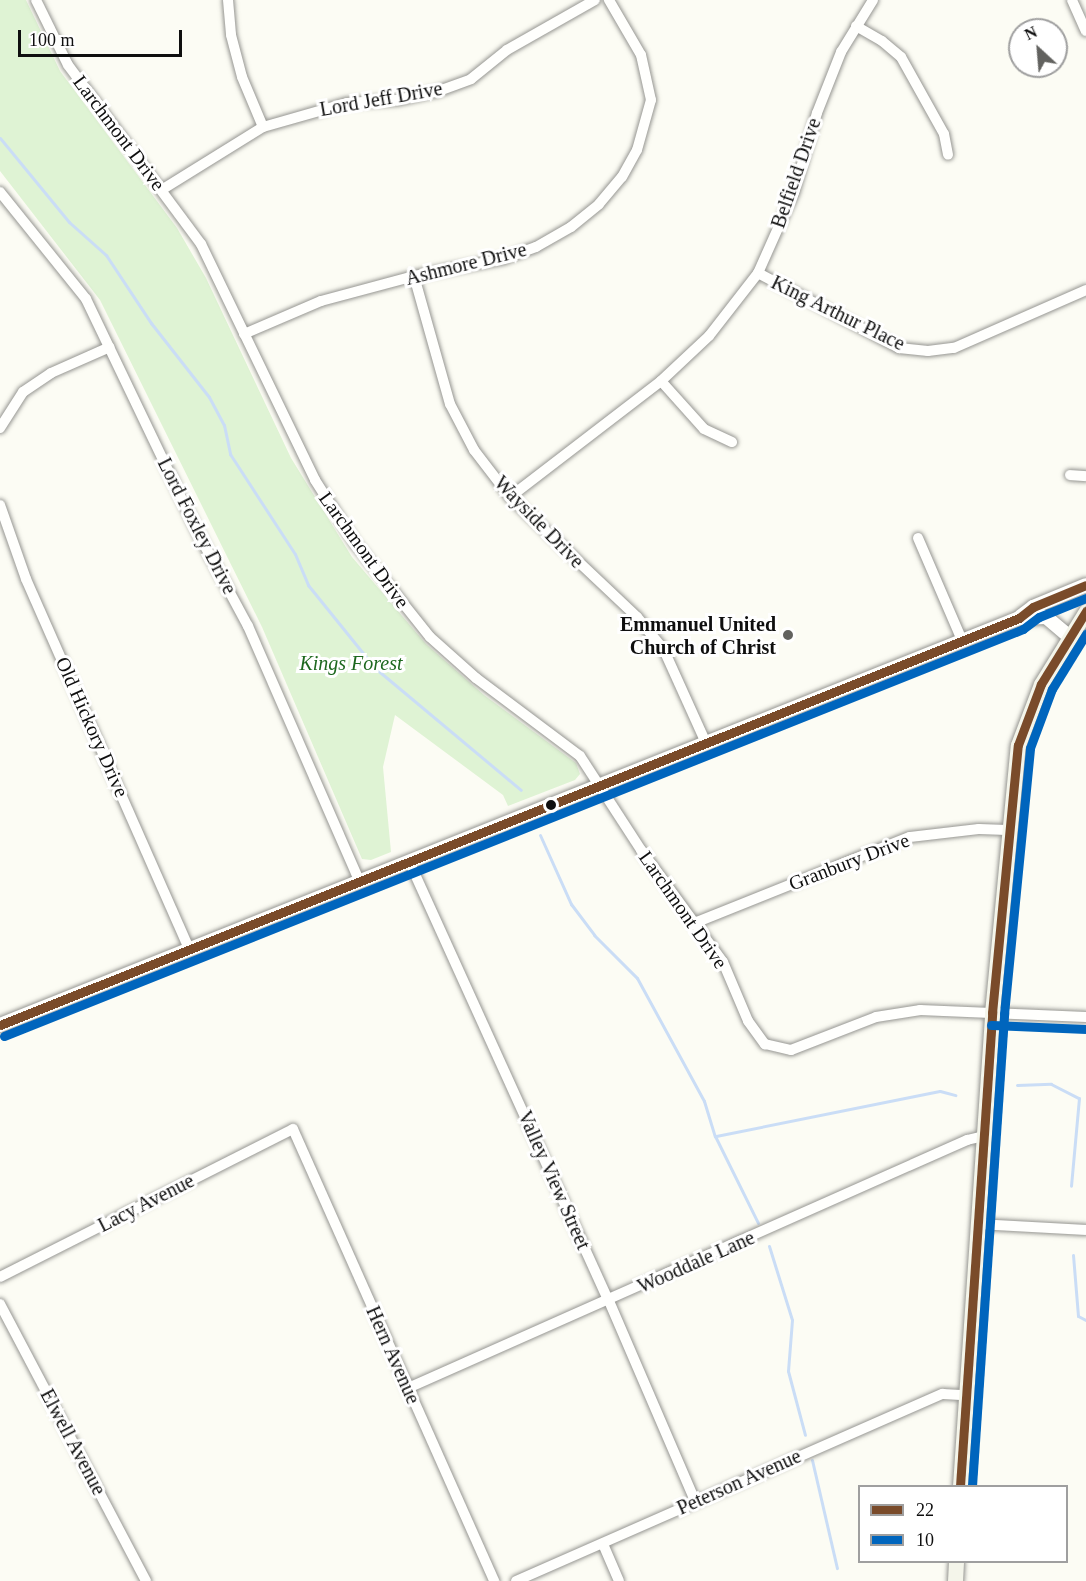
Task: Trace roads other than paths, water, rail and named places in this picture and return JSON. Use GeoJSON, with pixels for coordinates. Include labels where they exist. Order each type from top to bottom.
{"type":"FeatureCollection","features":[{"type":"Feature","properties":{"kind":"main road"},"geometry":{"type":"LineString","coordinates":[[960,1485],[992,1013],[1007,830],[1018,745],[1041,684],[1086,611]]}},
{"type":"Feature","properties":{"kind":"main road"},"geometry":{"type":"LineString","coordinates":[[955,1581],[956,1563]]}},
{"type":"Feature","properties":{"kind":"street","name":"Larchmont Drive"},"geometry":{"type":"LineString","coordinates":[[36,0],[68,65],[163,189],[201,244],[315,480],[355,543],[402,605],[430,637],[476,678],[580,756],[642,850],[697,922],[723,962],[748,1021],[765,1044],[791,1050],[876,1017],[920,1010],[992,1013]]}},
{"type":"Feature","properties":{"kind":"street"},"geometry":{"type":"LineString","coordinates":[[228,0],[231,35],[242,77],[263,127]]}},
{"type":"Feature","properties":{"kind":"street","name":"Lord Jeff Drive"},"geometry":{"type":"LineString","coordinates":[[163,189],[263,127],[347,103],[397,100],[436,92],[471,79],[507,50],[595,0]]}},
{"type":"Feature","properties":{"kind":"street","name":"Ashmore Drive"},"geometry":{"type":"LineString","coordinates":[[244,334],[321,302],[414,276],[503,259],[536,247],[571,227],[599,204],[621,177],[642,135],[651,100],[641,55],[609,0]]}},
{"type":"Feature","properties":{"kind":"street","name":"Belfield Drive"},"geometry":{"type":"LineString","coordinates":[[510,497],[661,381],[709,336],[758,273],[794,192],[833,72],[856,26],[873,0]]}},
{"type":"Feature","properties":{"kind":"street"},"geometry":{"type":"LineString","coordinates":[[1072,0],[1086,31]]}},
{"type":"Feature","properties":{"kind":"street"},"geometry":{"type":"LineString","coordinates":[[856,26],[882,40],[901,57],[944,134],[948,155]]}},
{"type":"Feature","properties":{"kind":"street","name":"Lord Foxley Drive"},"geometry":{"type":"LineString","coordinates":[[2,198],[86,299],[200,537],[248,626],[359,880]]}},
{"type":"Feature","properties":{"kind":"street","name":"King Arthur Place"},"geometry":{"type":"LineString","coordinates":[[758,273],[899,348],[928,351],[954,348],[1086,290]]}},
{"type":"Feature","properties":{"kind":"street","name":"Wayside Drive"},"geometry":{"type":"LineString","coordinates":[[414,276],[450,404],[474,450],[510,497],[637,617],[664,650],[706,743]]}},
{"type":"Feature","properties":{"kind":"street"},"geometry":{"type":"LineString","coordinates":[[0,428],[23,392],[51,374],[110,347]]}},
{"type":"Feature","properties":{"kind":"street"},"geometry":{"type":"LineString","coordinates":[[661,381],[704,429],[732,442]]}},
{"type":"Feature","properties":{"kind":"street"},"geometry":{"type":"LineString","coordinates":[[1070,475],[1086,476]]}},
{"type":"Feature","properties":{"kind":"street","name":"Old Hickory Drive"},"geometry":{"type":"LineString","coordinates":[[0,505],[26,579],[188,948]]}},
{"type":"Feature","properties":{"kind":"street"},"geometry":{"type":"LineString","coordinates":[[918,538],[962,640]]}},
{"type":"Feature","properties":{"kind":"street"},"geometry":{"type":"LineString","coordinates":[[0,1025],[1019,618],[1033,607],[1086,585]]}},
{"type":"Feature","properties":{"kind":"street"},"geometry":{"type":"LineString","coordinates":[[1019,618],[1046,617],[1069,636]]}},
{"type":"Feature","properties":{"kind":"street","name":"Granbury Drive"},"geometry":{"type":"LineString","coordinates":[[697,922],[910,837],[980,829],[1007,830]]}},
{"type":"Feature","properties":{"kind":"street","name":"Valley View Street"},"geometry":{"type":"LineString","coordinates":[[409,861],[609,1301],[695,1501]]}},
{"type":"Feature","properties":{"kind":"street"},"geometry":{"type":"LineString","coordinates":[[992,1013],[1086,1017]]}},
{"type":"Feature","properties":{"kind":"street","name":"Lacy Avenue"},"geometry":{"type":"LineString","coordinates":[[0,1277],[293,1129]]}},
{"type":"Feature","properties":{"kind":"street","name":"Hern Avenue"},"geometry":{"type":"LineString","coordinates":[[293,1129],[494,1581]]}},
{"type":"Feature","properties":{"kind":"street","name":"Wooddale Lane"},"geometry":{"type":"LineString","coordinates":[[408,1388],[609,1301],[967,1140],[984,1136]]}},
{"type":"Feature","properties":{"kind":"street"},"geometry":{"type":"LineString","coordinates":[[978,1224],[1086,1230]]}},
{"type":"Feature","properties":{"kind":"street","name":"Elwell Avenue"},"geometry":{"type":"LineString","coordinates":[[0,1304],[146,1581]]}},
{"type":"Feature","properties":{"kind":"street","name":"Peterson Avenue"},"geometry":{"type":"LineString","coordinates":[[516,1581],[943,1394],[965,1395]]}},
{"type":"Feature","properties":{"kind":"street"},"geometry":{"type":"LineString","coordinates":[[603,1544],[619,1581]]}},
{"type":"Feature","properties":{"kind":"waterway"},"geometry":{"type":"LineString","coordinates":[[0,138],[69,222],[106,255],[151,323],[209,397],[224,425],[230,454],[295,554],[308,585],[375,668],[521,790]]}},
{"type":"Feature","properties":{"kind":"waterway"},"geometry":{"type":"LineString","coordinates":[[540,835],[571,904],[594,935],[637,978],[704,1101],[715,1136],[758,1223]]}},
{"type":"Feature","properties":{"kind":"waterway"},"geometry":{"type":"LineString","coordinates":[[1017,1085],[1051,1084],[1079,1098],[1071,1186]]}},
{"type":"Feature","properties":{"kind":"waterway"},"geometry":{"type":"LineString","coordinates":[[716,1136],[940,1091],[955,1095]]}},
{"type":"Feature","properties":{"kind":"waterway"},"geometry":{"type":"LineString","coordinates":[[769,1246],[792,1320],[788,1371],[805,1435]]}},
{"type":"Feature","properties":{"kind":"waterway"},"geometry":{"type":"LineString","coordinates":[[1073,1255],[1078,1316],[1086,1320]]}},
{"type":"Feature","properties":{"kind":"waterway"},"geometry":{"type":"LineString","coordinates":[[812,1460],[837,1568]]}},
{"type":"Feature","properties":{"kind":"place","name":"Emmanuel United Church of Christ"},"geometry":{"type":"Point","coordinates":[788,635]}},
{"type":"Feature","properties":{"kind":"park label","name":"Kings Forest"},"geometry":{"type":"Point","coordinates":[351,663]}}]}
